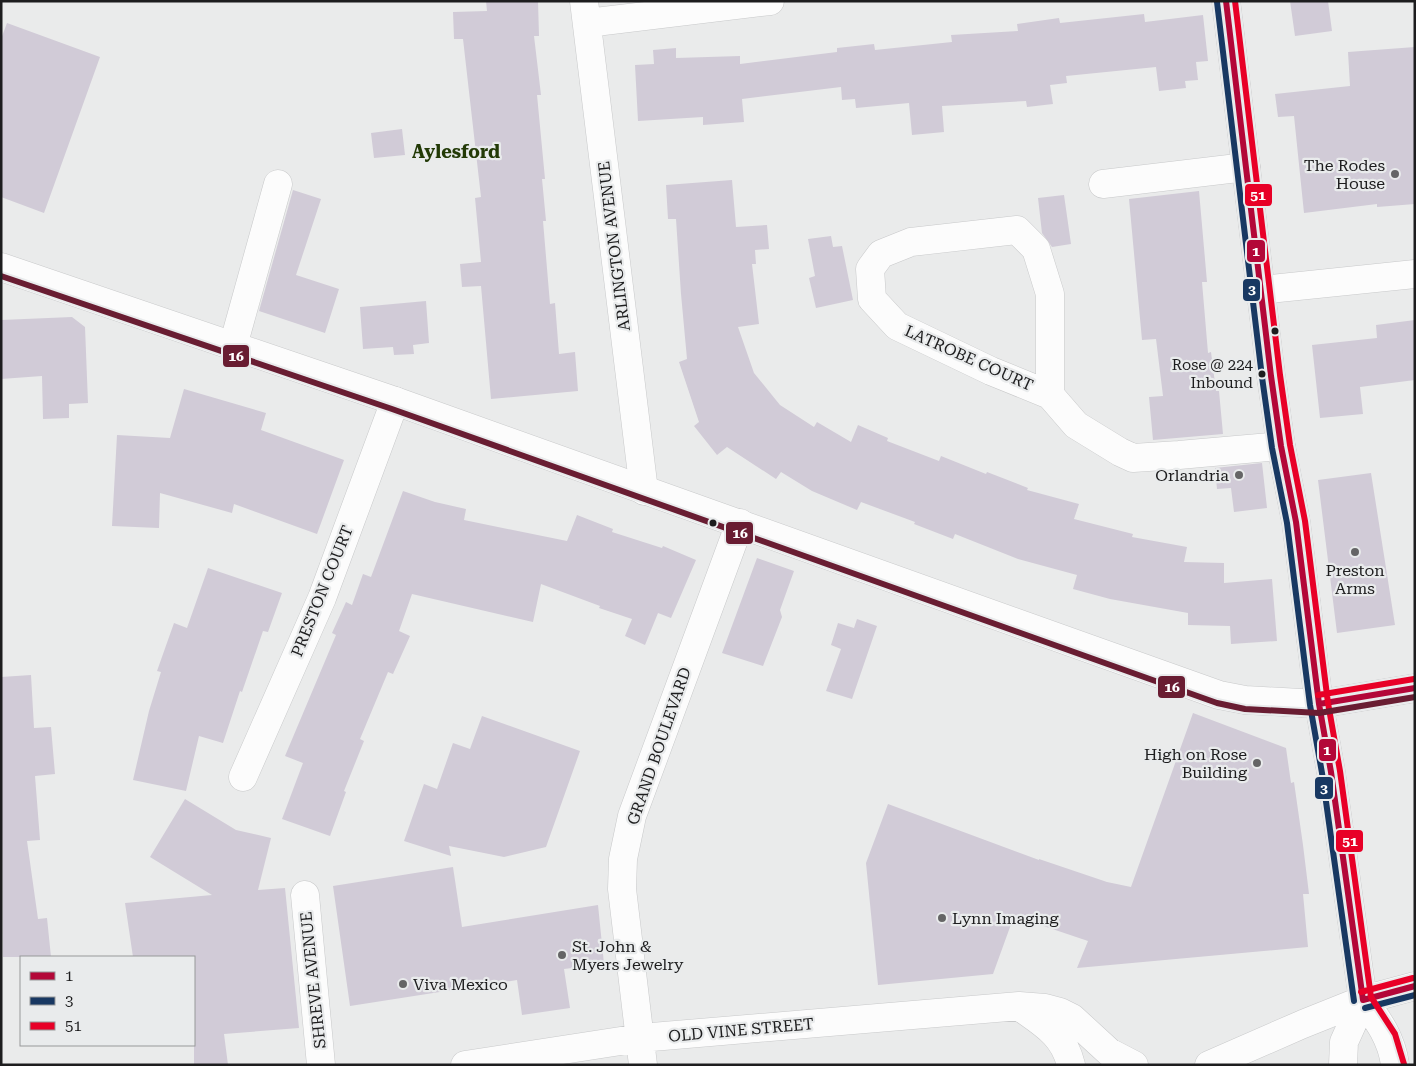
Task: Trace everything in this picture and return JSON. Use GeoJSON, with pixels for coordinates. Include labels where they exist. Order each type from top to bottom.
{"type":"FeatureCollection","features":[{"type":"Feature","properties":{"kind":"street"},"geometry":{"type":"LineString","coordinates":[[586,12],[770,1]]}},
{"type":"Feature","properties":{"kind":"street"},"geometry":{"type":"LineString","coordinates":[[1226,1],[1260,290],[1281,446],[1296,522],[1319,704],[1331,772],[1363,1000],[1382,1027],[1394,1051],[1395,1065]]}},
{"type":"Feature","properties":{"kind":"street","name":"ARLINGTON AVENUE"},"geometry":{"type":"LineString","coordinates":[[586,12],[644,490]]}},
{"type":"Feature","properties":{"kind":"street"},"geometry":{"type":"LineString","coordinates":[[1103,184],[1246,167]]}},
{"type":"Feature","properties":{"kind":"street"},"geometry":{"type":"LineString","coordinates":[[233,346],[278,184]]}},
{"type":"Feature","properties":{"kind":"street","name":"LATROBE COURT"},"geometry":{"type":"LineString","coordinates":[[1050,395],[1050,294],[1036,249],[1017,230],[911,242],[880,254],[870,269],[872,299],[897,326],[991,371],[1050,395],[1076,425],[1120,452],[1133,458],[1281,446]]}},
{"type":"Feature","properties":{"kind":"street"},"geometry":{"type":"LineString","coordinates":[[1,267],[395,401],[1219,695],[1245,700],[1319,704],[1415,688]]}},
{"type":"Feature","properties":{"kind":"street"},"geometry":{"type":"LineString","coordinates":[[1260,290],[1415,274]]}},
{"type":"Feature","properties":{"kind":"street","name":"PRESTON COURT"},"geometry":{"type":"LineString","coordinates":[[243,778],[322,598],[395,401]]}},
{"type":"Feature","properties":{"kind":"street","name":"GRAND BOULEVARD"},"geometry":{"type":"LineString","coordinates":[[643,1065],[622,888],[623,859],[633,813],[740,524]]}},
{"type":"Feature","properties":{"kind":"street","name":"SHREVE AVENUE"},"geometry":{"type":"LineString","coordinates":[[305,895],[322,1065]]}},
{"type":"Feature","properties":{"kind":"street"},"geometry":{"type":"LineString","coordinates":[[1209,1065],[1363,1000],[1415,986]]}},
{"type":"Feature","properties":{"kind":"street"},"geometry":{"type":"LineString","coordinates":[[1343,1065],[1344,1042],[1363,1000]]}},
{"type":"Feature","properties":{"kind":"street"},"geometry":{"type":"LineString","coordinates":[[1019,1006],[1059,1038],[1068,1052],[1071,1065]]}},
{"type":"Feature","properties":{"kind":"street","name":"OLD VINE STREET"},"geometry":{"type":"LineString","coordinates":[[465,1065],[640,1038],[1019,1006],[1045,1008],[1072,1018],[1110,1052],[1134,1065]]}},
{"type":"Feature","properties":{"kind":"building"},"geometry":{"type":"Polygon","coordinates":[[[486,1],[538,1],[539,36],[534,36],[541,95],[537,95],[545,179],[542,179],[546,221],[543,221],[550,304],[555,303],[559,354],[575,352],[578,391],[491,399],[481,286],[462,287],[460,264],[481,262],[475,198],[481,197],[463,39],[454,39],[453,12],[487,11],[486,1]]]}},
{"type":"Feature","properties":{"kind":"building"},"geometry":{"type":"Polygon","coordinates":[[[1290,1],[1328,1],[1332,31],[1295,36],[1290,1]]]}},
{"type":"Feature","properties":{"kind":"building"},"geometry":{"type":"Polygon","coordinates":[[[1144,14],[1145,22],[1203,15],[1208,61],[1196,62],[1198,80],[1185,81],[1186,88],[1159,91],[1156,67],[1066,76],[1067,83],[1050,85],[1053,104],[1027,107],[1026,101],[942,106],[944,132],[912,135],[909,103],[856,108],[855,99],[842,100],[841,87],[742,99],[744,122],[703,125],[703,117],[638,121],[635,65],[654,64],[653,50],[676,48],[676,58],[740,56],[740,64],[837,52],[837,48],[874,44],[875,50],[952,42],[951,35],[1018,31],[1017,24],[1059,18],[1060,23],[1144,14]]]}},
{"type":"Feature","properties":{"kind":"building"},"geometry":{"type":"Polygon","coordinates":[[[7,23],[100,57],[44,213],[1,197],[1,39],[7,23]]]}},
{"type":"Feature","properties":{"kind":"building"},"geometry":{"type":"Polygon","coordinates":[[[1415,47],[1415,204],[1377,207],[1377,204],[1304,213],[1294,116],[1278,117],[1275,94],[1350,86],[1348,52],[1415,47]]]}},
{"type":"Feature","properties":{"kind":"building"},"geometry":{"type":"Polygon","coordinates":[[[402,129],[405,155],[374,158],[371,133],[402,129]]]}},
{"type":"Feature","properties":{"kind":"building"},"geometry":{"type":"Polygon","coordinates":[[[732,180],[736,227],[767,225],[769,249],[755,250],[756,264],[752,264],[759,324],[738,327],[754,373],[780,405],[814,427],[817,422],[851,442],[858,425],[888,438],[887,441],[939,461],[941,456],[1028,488],[1027,490],[1079,504],[1074,519],[1133,534],[1132,537],[1187,547],[1184,562],[1224,563],[1224,583],[1272,579],[1277,641],[1231,644],[1230,626],[1188,625],[1188,613],[1110,599],[1073,589],[1077,575],[1018,559],[955,534],[953,539],[914,524],[915,522],[861,502],[857,510],[812,491],[781,472],[776,479],[727,447],[717,455],[694,426],[699,422],[679,362],[687,359],[676,219],[668,219],[666,185],[732,180]]]}},
{"type":"Feature","properties":{"kind":"building"},"geometry":{"type":"Polygon","coordinates":[[[293,190],[321,199],[296,275],[339,289],[325,333],[259,311],[293,190]]]}},
{"type":"Feature","properties":{"kind":"building"},"geometry":{"type":"Polygon","coordinates":[[[1199,191],[1207,282],[1202,282],[1208,353],[1211,352],[1216,391],[1219,391],[1223,434],[1153,440],[1149,397],[1163,396],[1156,339],[1142,340],[1129,199],[1199,191]]]}},
{"type":"Feature","properties":{"kind":"building"},"geometry":{"type":"Polygon","coordinates":[[[1064,195],[1071,244],[1052,247],[1042,233],[1038,198],[1064,195]]]}},
{"type":"Feature","properties":{"kind":"building"},"geometry":{"type":"Polygon","coordinates":[[[831,236],[833,247],[842,246],[853,300],[816,308],[809,278],[815,276],[808,239],[831,236]]]}},
{"type":"Feature","properties":{"kind":"building"},"geometry":{"type":"Polygon","coordinates":[[[426,301],[429,343],[413,345],[414,354],[394,355],[393,347],[363,349],[360,307],[426,301]]]}},
{"type":"Feature","properties":{"kind":"building"},"geometry":{"type":"Polygon","coordinates":[[[72,317],[85,327],[88,403],[69,404],[69,418],[43,419],[42,376],[1,379],[1,320],[72,317]]]}},
{"type":"Feature","properties":{"kind":"building"},"geometry":{"type":"Polygon","coordinates":[[[1415,320],[1415,380],[1360,387],[1363,414],[1320,418],[1312,345],[1377,338],[1376,325],[1415,320]]]}},
{"type":"Feature","properties":{"kind":"building"},"geometry":{"type":"Polygon","coordinates":[[[184,389],[266,413],[261,430],[344,460],[317,534],[234,504],[232,513],[160,493],[159,528],[112,526],[117,435],[170,438],[184,389]]]}},
{"type":"Feature","properties":{"kind":"building","name":"Orlandria"},"geometry":{"type":"Polygon","coordinates":[[[1262,463],[1267,508],[1234,512],[1231,488],[1217,489],[1215,468],[1262,463]]]}},
{"type":"Feature","properties":{"kind":"building","name":"Preston Arms"},"geometry":{"type":"Polygon","coordinates":[[[1371,473],[1395,625],[1337,633],[1318,480],[1371,473]]]}},
{"type":"Feature","properties":{"kind":"building"},"geometry":{"type":"Polygon","coordinates":[[[403,491],[435,502],[466,509],[464,520],[567,541],[577,515],[613,529],[612,532],[662,548],[663,546],[696,560],[671,618],[658,613],[645,645],[625,636],[632,619],[599,608],[600,606],[541,584],[533,622],[412,594],[399,631],[410,636],[393,674],[388,672],[360,739],[364,741],[344,791],[346,792],[330,836],[282,819],[303,763],[285,756],[336,635],[332,633],[346,602],[352,605],[363,574],[371,577],[403,491]]]}},
{"type":"Feature","properties":{"kind":"building"},"geometry":{"type":"Polygon","coordinates":[[[757,558],[794,571],[780,610],[782,617],[763,666],[722,653],[757,558]]]}},
{"type":"Feature","properties":{"kind":"building"},"geometry":{"type":"Polygon","coordinates":[[[208,568],[282,593],[268,632],[263,631],[223,743],[199,736],[186,791],[133,780],[149,711],[161,672],[157,671],[174,623],[187,628],[208,568]]]}},
{"type":"Feature","properties":{"kind":"building"},"geometry":{"type":"Polygon","coordinates":[[[857,619],[877,626],[852,699],[826,691],[841,649],[831,645],[838,623],[854,628],[857,619]]]}},
{"type":"Feature","properties":{"kind":"building"},"geometry":{"type":"Polygon","coordinates":[[[31,675],[34,728],[51,727],[55,774],[35,776],[40,840],[27,841],[38,919],[47,918],[51,956],[3,957],[1,677],[31,675]]]}},
{"type":"Feature","properties":{"kind":"building"},"geometry":{"type":"Polygon","coordinates":[[[1193,713],[1286,748],[1291,783],[1294,782],[1309,894],[1303,894],[1308,947],[1077,968],[1088,941],[1014,916],[993,974],[878,985],[866,863],[888,804],[1039,860],[1107,882],[1131,887],[1193,713]]]}},
{"type":"Feature","properties":{"kind":"building"},"geometry":{"type":"Polygon","coordinates":[[[482,716],[580,751],[546,847],[504,857],[449,846],[451,856],[404,841],[424,784],[437,789],[453,743],[470,749],[482,716]]]}},
{"type":"Feature","properties":{"kind":"building"},"geometry":{"type":"Polygon","coordinates":[[[185,799],[236,830],[271,838],[258,890],[285,888],[299,1028],[224,1034],[228,1065],[194,1065],[195,956],[133,956],[125,903],[212,895],[150,857],[185,799]]]}},
{"type":"Feature","properties":{"kind":"building"},"geometry":{"type":"Polygon","coordinates":[[[453,867],[462,927],[598,905],[604,964],[564,969],[570,1008],[522,1015],[517,980],[350,1006],[333,886],[453,867]]]}},
{"type":"Feature","properties":{"kind":"transit line","name":"1"},"geometry":{"type":"LineString","coordinates":[[1226,1],[1271,376],[1281,446],[1296,522],[1319,704],[1331,772],[1363,1000]]}},
{"type":"Feature","properties":{"kind":"transit line","name":"51"},"geometry":{"type":"LineString","coordinates":[[1235,1],[1280,375],[1290,445],[1305,521],[1328,703],[1340,771],[1371,997],[1395,1034],[1404,1064]]}},
{"type":"Feature","properties":{"kind":"transit line","name":"3"},"geometry":{"type":"LineString","coordinates":[[1217,2],[1262,377],[1272,448],[1287,523],[1310,705],[1322,773],[1354,1001]]}},
{"type":"Feature","properties":{"kind":"transit line","name":"16"},"geometry":{"type":"LineString","coordinates":[[1,276],[392,409],[1217,703],[1245,709],[1319,713],[1415,697]]}},
{"type":"Feature","properties":{"kind":"transit line","name":"51"},"geometry":{"type":"LineString","coordinates":[[1318,695],[1414,679]]}},
{"type":"Feature","properties":{"kind":"transit line","name":"1"},"geometry":{"type":"LineString","coordinates":[[1319,704],[1415,688]]}},
{"type":"Feature","properties":{"kind":"transit line","name":"51"},"geometry":{"type":"LineString","coordinates":[[1361,992],[1413,978]]}},
{"type":"Feature","properties":{"kind":"transit line","name":"1"},"geometry":{"type":"LineString","coordinates":[[1363,1000],[1415,986]]}},
{"type":"Feature","properties":{"kind":"transit line","name":"3"},"geometry":{"type":"LineString","coordinates":[[1365,1008],[1415,995]]}},
{"type":"Feature","properties":{"kind":"place","name":"The Rodes House"},"geometry":{"type":"Point","coordinates":[1395,174]}},
{"type":"Feature","properties":{"kind":"place","name":"Rose @ 224 Inbound"},"geometry":{"type":"Point","coordinates":[1262,374]}},
{"type":"Feature","properties":{"kind":"place","name":"Orlandria"},"geometry":{"type":"Point","coordinates":[1239,475]}},
{"type":"Feature","properties":{"kind":"place","name":"Preston Arms"},"geometry":{"type":"Point","coordinates":[1355,552]}},
{"type":"Feature","properties":{"kind":"place","name":"High on Rose Building"},"geometry":{"type":"Point","coordinates":[1257,763]}},
{"type":"Feature","properties":{"kind":"place","name":"Lynn Imaging"},"geometry":{"type":"Point","coordinates":[942,918]}},
{"type":"Feature","properties":{"kind":"place","name":"St. John & Myers Jewelry"},"geometry":{"type":"Point","coordinates":[562,955]}},
{"type":"Feature","properties":{"kind":"place","name":"Viva Mexico"},"geometry":{"type":"Point","coordinates":[403,984]}},
{"type":"Feature","properties":{"kind":"district","name":"Aylesford"},"geometry":{"type":"Point","coordinates":[456,151]}}]}
